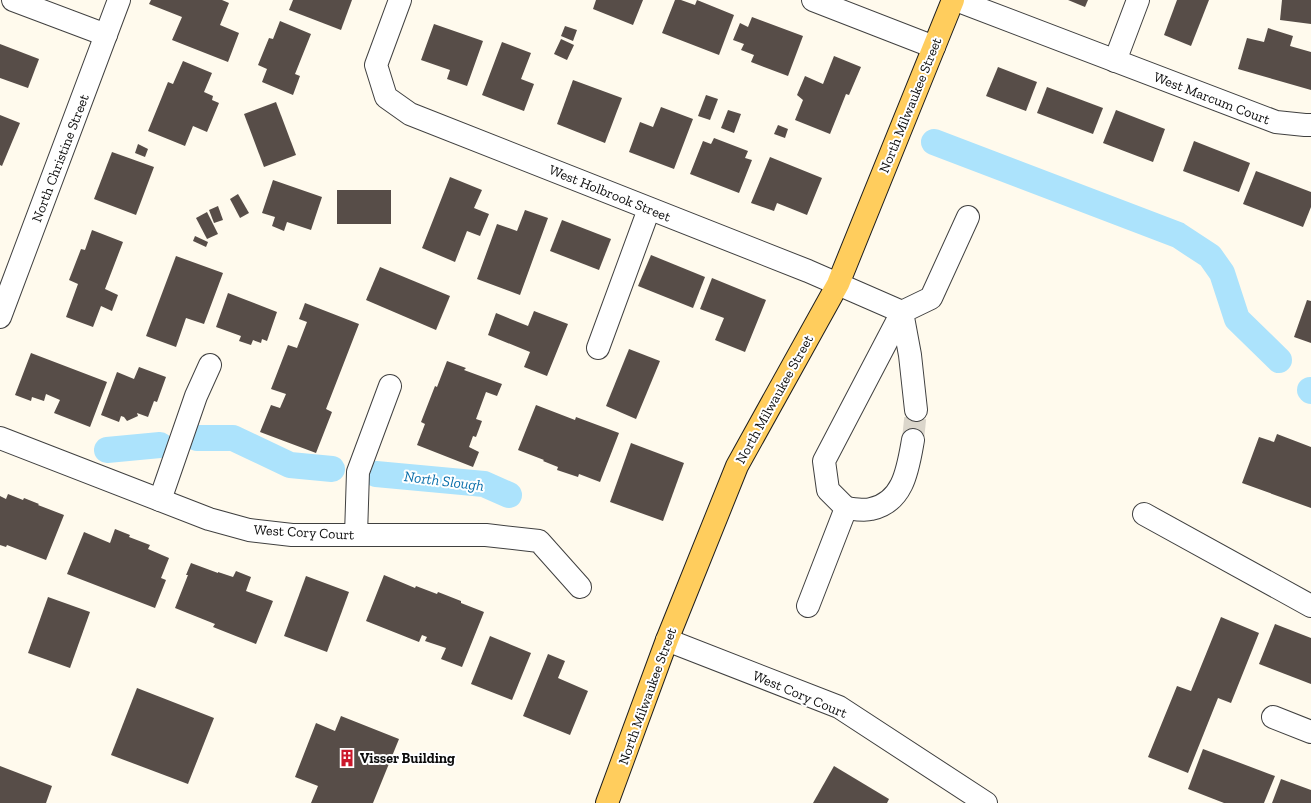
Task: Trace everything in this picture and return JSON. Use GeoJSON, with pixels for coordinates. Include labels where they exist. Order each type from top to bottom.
{"type":"FeatureCollection","features":[{"type":"Feature","properties":{"kind":"main road","name":"North Milwaukee Street"},"geometry":{"type":"LineString","coordinates":[[607,803],[667,640],[737,466],[838,284],[953,0]]}},
{"type":"Feature","properties":{"kind":"street"},"geometry":{"type":"LineString","coordinates":[[13,0],[106,35]]}},
{"type":"Feature","properties":{"kind":"street","name":"North Christine Street"},"geometry":{"type":"LineString","coordinates":[[0,317],[119,0]]}},
{"type":"Feature","properties":{"kind":"street","name":"West Holbrook Street"},"geometry":{"type":"LineString","coordinates":[[400,0],[376,65],[386,97],[410,114],[838,284],[902,312]]}},
{"type":"Feature","properties":{"kind":"street"},"geometry":{"type":"LineString","coordinates":[[813,0],[934,47]]}},
{"type":"Feature","properties":{"kind":"street","name":"West Marcum Court"},"geometry":{"type":"LineString","coordinates":[[956,0],[1276,122],[1311,125]]}},
{"type":"Feature","properties":{"kind":"street"},"geometry":{"type":"LineString","coordinates":[[1115,61],[1138,0]]}},
{"type":"Feature","properties":{"kind":"street"},"geometry":{"type":"LineString","coordinates":[[598,348],[649,208]]}},
{"type":"Feature","properties":{"kind":"street"},"geometry":{"type":"LineString","coordinates":[[914,440],[906,475],[898,493],[884,504],[870,509],[846,508],[828,490],[824,460],[902,312],[931,298],[968,217]]}},
{"type":"Feature","properties":{"kind":"street"},"geometry":{"type":"LineString","coordinates":[[902,312],[910,355],[916,410]]}},
{"type":"Feature","properties":{"kind":"street"},"geometry":{"type":"LineString","coordinates":[[160,500],[196,396],[210,365]]}},
{"type":"Feature","properties":{"kind":"street"},"geometry":{"type":"LineString","coordinates":[[356,535],[358,472],[390,386]]}},
{"type":"Feature","properties":{"kind":"street","name":"West Cory Court"},"geometry":{"type":"LineString","coordinates":[[0,438],[209,519],[249,530],[292,535],[486,535],[539,541],[580,587]]}},
{"type":"Feature","properties":{"kind":"street"},"geometry":{"type":"LineString","coordinates":[[808,606],[846,508]]}},
{"type":"Feature","properties":{"kind":"street"},"geometry":{"type":"LineString","coordinates":[[1144,514],[1311,606]]}},
{"type":"Feature","properties":{"kind":"street","name":"West Cory Court"},"geometry":{"type":"LineString","coordinates":[[667,640],[839,708],[986,803]]}},
{"type":"Feature","properties":{"kind":"street"},"geometry":{"type":"LineString","coordinates":[[1273,717],[1311,732]]}},
{"type":"Feature","properties":{"kind":"building"},"geometry":{"type":"Polygon","coordinates":[[[151,0],[222,0],[229,3],[220,25],[239,33],[228,62],[172,40],[182,17],[149,4],[151,0]]]}},
{"type":"Feature","properties":{"kind":"building"},"geometry":{"type":"Polygon","coordinates":[[[293,0],[352,0],[341,30],[289,10],[293,0]]]}},
{"type":"Feature","properties":{"kind":"building"},"geometry":{"type":"Polygon","coordinates":[[[596,0],[643,0],[633,25],[593,9],[596,0]]]}},
{"type":"Feature","properties":{"kind":"building"},"geometry":{"type":"Polygon","coordinates":[[[675,0],[681,0],[695,5],[697,0],[734,15],[719,55],[662,33],[675,0]]]}},
{"type":"Feature","properties":{"kind":"building"},"geometry":{"type":"Polygon","coordinates":[[[1068,0],[1088,0],[1085,7],[1068,0]]]}},
{"type":"Feature","properties":{"kind":"building"},"geometry":{"type":"Polygon","coordinates":[[[1177,0],[1209,0],[1191,46],[1164,35],[1177,0]]]}},
{"type":"Feature","properties":{"kind":"building"},"geometry":{"type":"Polygon","coordinates":[[[1282,0],[1311,0],[1311,24],[1280,20],[1282,0]]]}},
{"type":"Feature","properties":{"kind":"building"},"geometry":{"type":"Polygon","coordinates":[[[752,17],[803,36],[788,76],[751,62],[754,55],[741,50],[744,44],[733,40],[740,23],[748,27],[752,17]]]}},
{"type":"Feature","properties":{"kind":"building"},"geometry":{"type":"Polygon","coordinates":[[[280,21],[311,34],[295,74],[300,76],[293,95],[262,82],[267,69],[258,65],[269,38],[273,39],[280,21]]]}},
{"type":"Feature","properties":{"kind":"building"},"geometry":{"type":"Polygon","coordinates":[[[434,24],[483,41],[467,86],[447,79],[450,70],[421,60],[434,24]]]}},
{"type":"Feature","properties":{"kind":"building"},"geometry":{"type":"Polygon","coordinates":[[[565,26],[577,30],[573,41],[561,36],[565,26]]]}},
{"type":"Feature","properties":{"kind":"building"},"geometry":{"type":"Polygon","coordinates":[[[1268,28],[1293,36],[1290,46],[1311,52],[1311,90],[1238,69],[1247,38],[1264,42],[1268,28]]]}},
{"type":"Feature","properties":{"kind":"building"},"geometry":{"type":"Polygon","coordinates":[[[561,39],[574,45],[567,60],[554,54],[561,39]]]}},
{"type":"Feature","properties":{"kind":"building"},"geometry":{"type":"Polygon","coordinates":[[[502,42],[531,53],[521,79],[534,84],[524,111],[482,95],[502,42]]]}},
{"type":"Feature","properties":{"kind":"building"},"geometry":{"type":"Polygon","coordinates":[[[0,44],[39,59],[28,88],[0,78],[0,44]]]}},
{"type":"Feature","properties":{"kind":"building"},"geometry":{"type":"Polygon","coordinates":[[[834,56],[861,67],[849,95],[846,94],[830,134],[795,120],[803,100],[797,95],[805,76],[823,84],[834,56]]]}},
{"type":"Feature","properties":{"kind":"building"},"geometry":{"type":"Polygon","coordinates":[[[183,61],[212,73],[204,92],[213,96],[212,100],[219,103],[207,132],[193,126],[185,146],[148,131],[168,82],[173,84],[183,61]]]}},
{"type":"Feature","properties":{"kind":"building"},"geometry":{"type":"Polygon","coordinates":[[[998,67],[1037,82],[1026,111],[986,96],[998,67]]]}},
{"type":"Feature","properties":{"kind":"building"},"geometry":{"type":"Polygon","coordinates":[[[573,80],[622,98],[605,143],[557,124],[573,80]]]}},
{"type":"Feature","properties":{"kind":"building"},"geometry":{"type":"Polygon","coordinates":[[[1047,87],[1103,108],[1093,134],[1037,113],[1047,87]]]}},
{"type":"Feature","properties":{"kind":"building"},"geometry":{"type":"Polygon","coordinates":[[[706,95],[718,99],[710,120],[698,116],[706,95]]]}},
{"type":"Feature","properties":{"kind":"building"},"geometry":{"type":"Polygon","coordinates":[[[276,102],[296,155],[264,167],[244,114],[276,102]]]}},
{"type":"Feature","properties":{"kind":"building"},"geometry":{"type":"Polygon","coordinates":[[[661,107],[693,119],[674,169],[629,152],[640,122],[653,127],[661,107]]]}},
{"type":"Feature","properties":{"kind":"building"},"geometry":{"type":"Polygon","coordinates":[[[728,110],[741,114],[734,133],[721,128],[728,110]]]}},
{"type":"Feature","properties":{"kind":"building"},"geometry":{"type":"Polygon","coordinates":[[[1116,110],[1165,129],[1153,162],[1103,143],[1116,110]]]}},
{"type":"Feature","properties":{"kind":"building"},"geometry":{"type":"Polygon","coordinates":[[[0,115],[20,123],[2,166],[0,165],[0,115]]]}},
{"type":"Feature","properties":{"kind":"building"},"geometry":{"type":"Polygon","coordinates":[[[778,125],[788,129],[785,138],[774,134],[778,125]]]}},
{"type":"Feature","properties":{"kind":"building"},"geometry":{"type":"Polygon","coordinates":[[[714,138],[748,151],[745,158],[752,160],[739,193],[690,174],[703,141],[711,144],[714,138]]]}},
{"type":"Feature","properties":{"kind":"building"},"geometry":{"type":"Polygon","coordinates":[[[1194,141],[1250,163],[1239,192],[1183,171],[1194,141]]]}},
{"type":"Feature","properties":{"kind":"building"},"geometry":{"type":"Polygon","coordinates":[[[138,144],[148,149],[145,157],[135,153],[138,144]]]}},
{"type":"Feature","properties":{"kind":"building"},"geometry":{"type":"Polygon","coordinates":[[[112,152],[154,167],[136,215],[94,199],[112,152]]]}},
{"type":"Feature","properties":{"kind":"building"},"geometry":{"type":"Polygon","coordinates":[[[770,157],[822,178],[807,215],[777,203],[774,211],[751,203],[770,157]]]}},
{"type":"Feature","properties":{"kind":"building"},"geometry":{"type":"Polygon","coordinates":[[[1256,171],[1311,192],[1311,207],[1303,227],[1243,204],[1256,171]]]}},
{"type":"Feature","properties":{"kind":"building"},"geometry":{"type":"Polygon","coordinates":[[[450,177],[482,190],[474,208],[489,214],[480,236],[467,231],[455,262],[422,248],[450,177]]]}},
{"type":"Feature","properties":{"kind":"building"},"geometry":{"type":"Polygon","coordinates":[[[273,180],[322,197],[311,230],[287,222],[284,231],[272,226],[275,217],[262,213],[273,180]]]}},
{"type":"Feature","properties":{"kind":"building"},"geometry":{"type":"Polygon","coordinates":[[[337,190],[391,190],[391,224],[337,224],[337,190]]]}},
{"type":"Feature","properties":{"kind":"building"},"geometry":{"type":"Polygon","coordinates":[[[238,194],[249,213],[240,218],[230,199],[238,194]]]}},
{"type":"Feature","properties":{"kind":"building"},"geometry":{"type":"Polygon","coordinates":[[[218,206],[223,220],[214,223],[209,210],[218,206]]]}},
{"type":"Feature","properties":{"kind":"building"},"geometry":{"type":"Polygon","coordinates":[[[525,210],[548,218],[520,295],[477,279],[497,224],[517,231],[525,210]]]}},
{"type":"Feature","properties":{"kind":"building"},"geometry":{"type":"Polygon","coordinates":[[[207,212],[218,234],[207,239],[196,218],[207,212]]]}},
{"type":"Feature","properties":{"kind":"building"},"geometry":{"type":"Polygon","coordinates":[[[562,220],[611,239],[599,270],[550,251],[562,220]]]}},
{"type":"Feature","properties":{"kind":"building"},"geometry":{"type":"Polygon","coordinates":[[[92,230],[123,242],[105,289],[118,295],[112,311],[101,306],[93,327],[66,317],[78,284],[69,280],[81,249],[85,250],[92,230]]]}},
{"type":"Feature","properties":{"kind":"building"},"geometry":{"type":"Polygon","coordinates":[[[195,236],[208,242],[206,247],[193,241],[195,236]]]}},
{"type":"Feature","properties":{"kind":"building"},"geometry":{"type":"Polygon","coordinates":[[[651,255],[705,277],[693,308],[638,286],[651,255]]]}},
{"type":"Feature","properties":{"kind":"building"},"geometry":{"type":"Polygon","coordinates":[[[176,256],[223,273],[204,324],[186,318],[176,347],[146,336],[176,256]]]}},
{"type":"Feature","properties":{"kind":"building"},"geometry":{"type":"Polygon","coordinates":[[[380,267],[450,296],[436,330],[366,300],[380,267]]]}},
{"type":"Feature","properties":{"kind":"building"},"geometry":{"type":"Polygon","coordinates":[[[712,278],[766,300],[745,352],[715,340],[724,318],[700,309],[712,278]]]}},
{"type":"Feature","properties":{"kind":"building"},"geometry":{"type":"Polygon","coordinates":[[[228,293],[277,312],[267,341],[262,339],[261,343],[253,340],[251,345],[239,341],[241,336],[216,327],[228,293]]]}},
{"type":"Feature","properties":{"kind":"building"},"geometry":{"type":"Polygon","coordinates":[[[1307,300],[1311,301],[1311,343],[1294,337],[1307,300]]]}},
{"type":"Feature","properties":{"kind":"building"},"geometry":{"type":"Polygon","coordinates":[[[305,303],[359,324],[326,409],[332,412],[316,453],[260,432],[271,405],[280,408],[286,394],[271,389],[288,345],[297,348],[307,322],[299,319],[305,303]]]}},
{"type":"Feature","properties":{"kind":"building"},"geometry":{"type":"Polygon","coordinates":[[[534,311],[568,324],[547,376],[524,367],[530,352],[488,335],[496,313],[528,326],[534,311]]]}},
{"type":"Feature","properties":{"kind":"building"},"geometry":{"type":"Polygon","coordinates":[[[629,349],[660,361],[636,419],[606,406],[629,349]]]}},
{"type":"Feature","properties":{"kind":"building"},"geometry":{"type":"Polygon","coordinates":[[[31,353],[107,382],[90,427],[54,413],[60,400],[46,394],[44,401],[32,397],[31,401],[15,395],[31,353]]]}},
{"type":"Feature","properties":{"kind":"building"},"geometry":{"type":"Polygon","coordinates":[[[447,361],[466,368],[464,370],[502,384],[497,396],[486,392],[476,419],[482,421],[476,437],[473,436],[469,447],[479,452],[473,467],[417,445],[425,424],[421,422],[435,386],[437,387],[447,361]]]}},
{"type":"Feature","properties":{"kind":"building"},"geometry":{"type":"Polygon","coordinates":[[[139,367],[166,377],[157,402],[154,401],[148,417],[137,413],[138,416],[127,421],[121,416],[119,422],[101,415],[117,372],[134,379],[139,367]]]}},
{"type":"Feature","properties":{"kind":"building"},"geometry":{"type":"Polygon","coordinates":[[[536,405],[575,420],[576,417],[619,433],[600,482],[579,474],[578,477],[557,470],[558,467],[518,450],[536,405]]]}},
{"type":"Feature","properties":{"kind":"building"},"geometry":{"type":"Polygon","coordinates":[[[1277,434],[1311,447],[1311,508],[1242,483],[1259,437],[1274,442],[1277,434]]]}},
{"type":"Feature","properties":{"kind":"building"},"geometry":{"type":"Polygon","coordinates":[[[631,443],[684,463],[663,521],[610,502],[631,443]]]}},
{"type":"Feature","properties":{"kind":"building"},"geometry":{"type":"Polygon","coordinates":[[[8,494],[23,500],[24,498],[64,515],[46,560],[7,545],[6,547],[0,545],[0,496],[6,499],[8,494]]]}},
{"type":"Feature","properties":{"kind":"building"},"geometry":{"type":"Polygon","coordinates":[[[115,529],[130,535],[129,537],[150,545],[148,549],[169,558],[161,578],[166,580],[155,608],[67,574],[84,532],[110,543],[115,529]]]}},
{"type":"Feature","properties":{"kind":"building"},"geometry":{"type":"Polygon","coordinates":[[[191,563],[233,577],[236,571],[251,577],[246,591],[273,601],[256,644],[213,627],[215,624],[175,608],[191,563]]]}},
{"type":"Feature","properties":{"kind":"building"},"geometry":{"type":"Polygon","coordinates":[[[384,575],[415,588],[416,586],[437,594],[438,592],[484,612],[462,667],[441,659],[446,648],[425,641],[427,637],[422,635],[419,642],[366,621],[384,575]]]}},
{"type":"Feature","properties":{"kind":"building"},"geometry":{"type":"Polygon","coordinates":[[[306,576],[349,592],[327,652],[284,636],[306,576]]]}},
{"type":"Feature","properties":{"kind":"building"},"geometry":{"type":"Polygon","coordinates":[[[48,597],[90,612],[70,668],[28,653],[48,597]]]}},
{"type":"Feature","properties":{"kind":"building"},"geometry":{"type":"Polygon","coordinates":[[[1221,617],[1259,633],[1231,703],[1218,698],[1188,773],[1148,757],[1177,686],[1191,691],[1221,617]]]}},
{"type":"Feature","properties":{"kind":"building"},"geometry":{"type":"Polygon","coordinates":[[[1275,624],[1311,638],[1311,684],[1259,664],[1275,624]]]}},
{"type":"Feature","properties":{"kind":"building"},"geometry":{"type":"Polygon","coordinates":[[[490,636],[531,653],[512,700],[471,684],[490,636]]]}},
{"type":"Feature","properties":{"kind":"building"},"geometry":{"type":"Polygon","coordinates":[[[548,654],[565,661],[558,678],[588,691],[570,735],[523,716],[548,654]]]}},
{"type":"Feature","properties":{"kind":"building"},"geometry":{"type":"Polygon","coordinates":[[[137,688],[214,718],[188,784],[111,755],[137,688]]]}},
{"type":"Feature","properties":{"kind":"building","name":"Visser Building"},"geometry":{"type":"Polygon","coordinates":[[[341,716],[399,739],[373,803],[311,803],[318,786],[295,777],[316,723],[335,731],[341,716]]]}},
{"type":"Feature","properties":{"kind":"building"},"geometry":{"type":"Polygon","coordinates":[[[1203,749],[1275,776],[1264,803],[1224,803],[1188,789],[1203,749]]]}},
{"type":"Feature","properties":{"kind":"building"},"geometry":{"type":"Polygon","coordinates":[[[0,766],[52,786],[46,803],[0,803],[0,766]]]}},
{"type":"Feature","properties":{"kind":"building"},"geometry":{"type":"Polygon","coordinates":[[[834,766],[889,799],[887,803],[813,803],[834,766]]]}},
{"type":"Feature","properties":{"kind":"building"},"geometry":{"type":"Polygon","coordinates":[[[1281,779],[1311,790],[1311,803],[1272,803],[1281,779]]]}},
{"type":"Feature","properties":{"kind":"waterway"},"geometry":{"type":"LineString","coordinates":[[934,142],[1178,235],[1210,256],[1222,273],[1237,319],[1279,360]]}},
{"type":"Feature","properties":{"kind":"waterway","name":"North Slough"},"geometry":{"type":"LineString","coordinates":[[197,438],[233,438],[290,465],[332,469]]}},
{"type":"Feature","properties":{"kind":"waterway","name":"North Slough"},"geometry":{"type":"LineString","coordinates":[[107,450],[160,445]]}},
{"type":"Feature","properties":{"kind":"waterway","name":"North Slough"},"geometry":{"type":"LineString","coordinates":[[376,474],[484,484],[509,495]]}},
{"type":"Feature","properties":{"kind":"tunnel"},"geometry":{"type":"LineString","coordinates":[[913,440],[916,410]]}},
{"type":"Feature","properties":{"kind":"place","name":"Visser Building"},"geometry":{"type":"Point","coordinates":[347,758]}}]}
